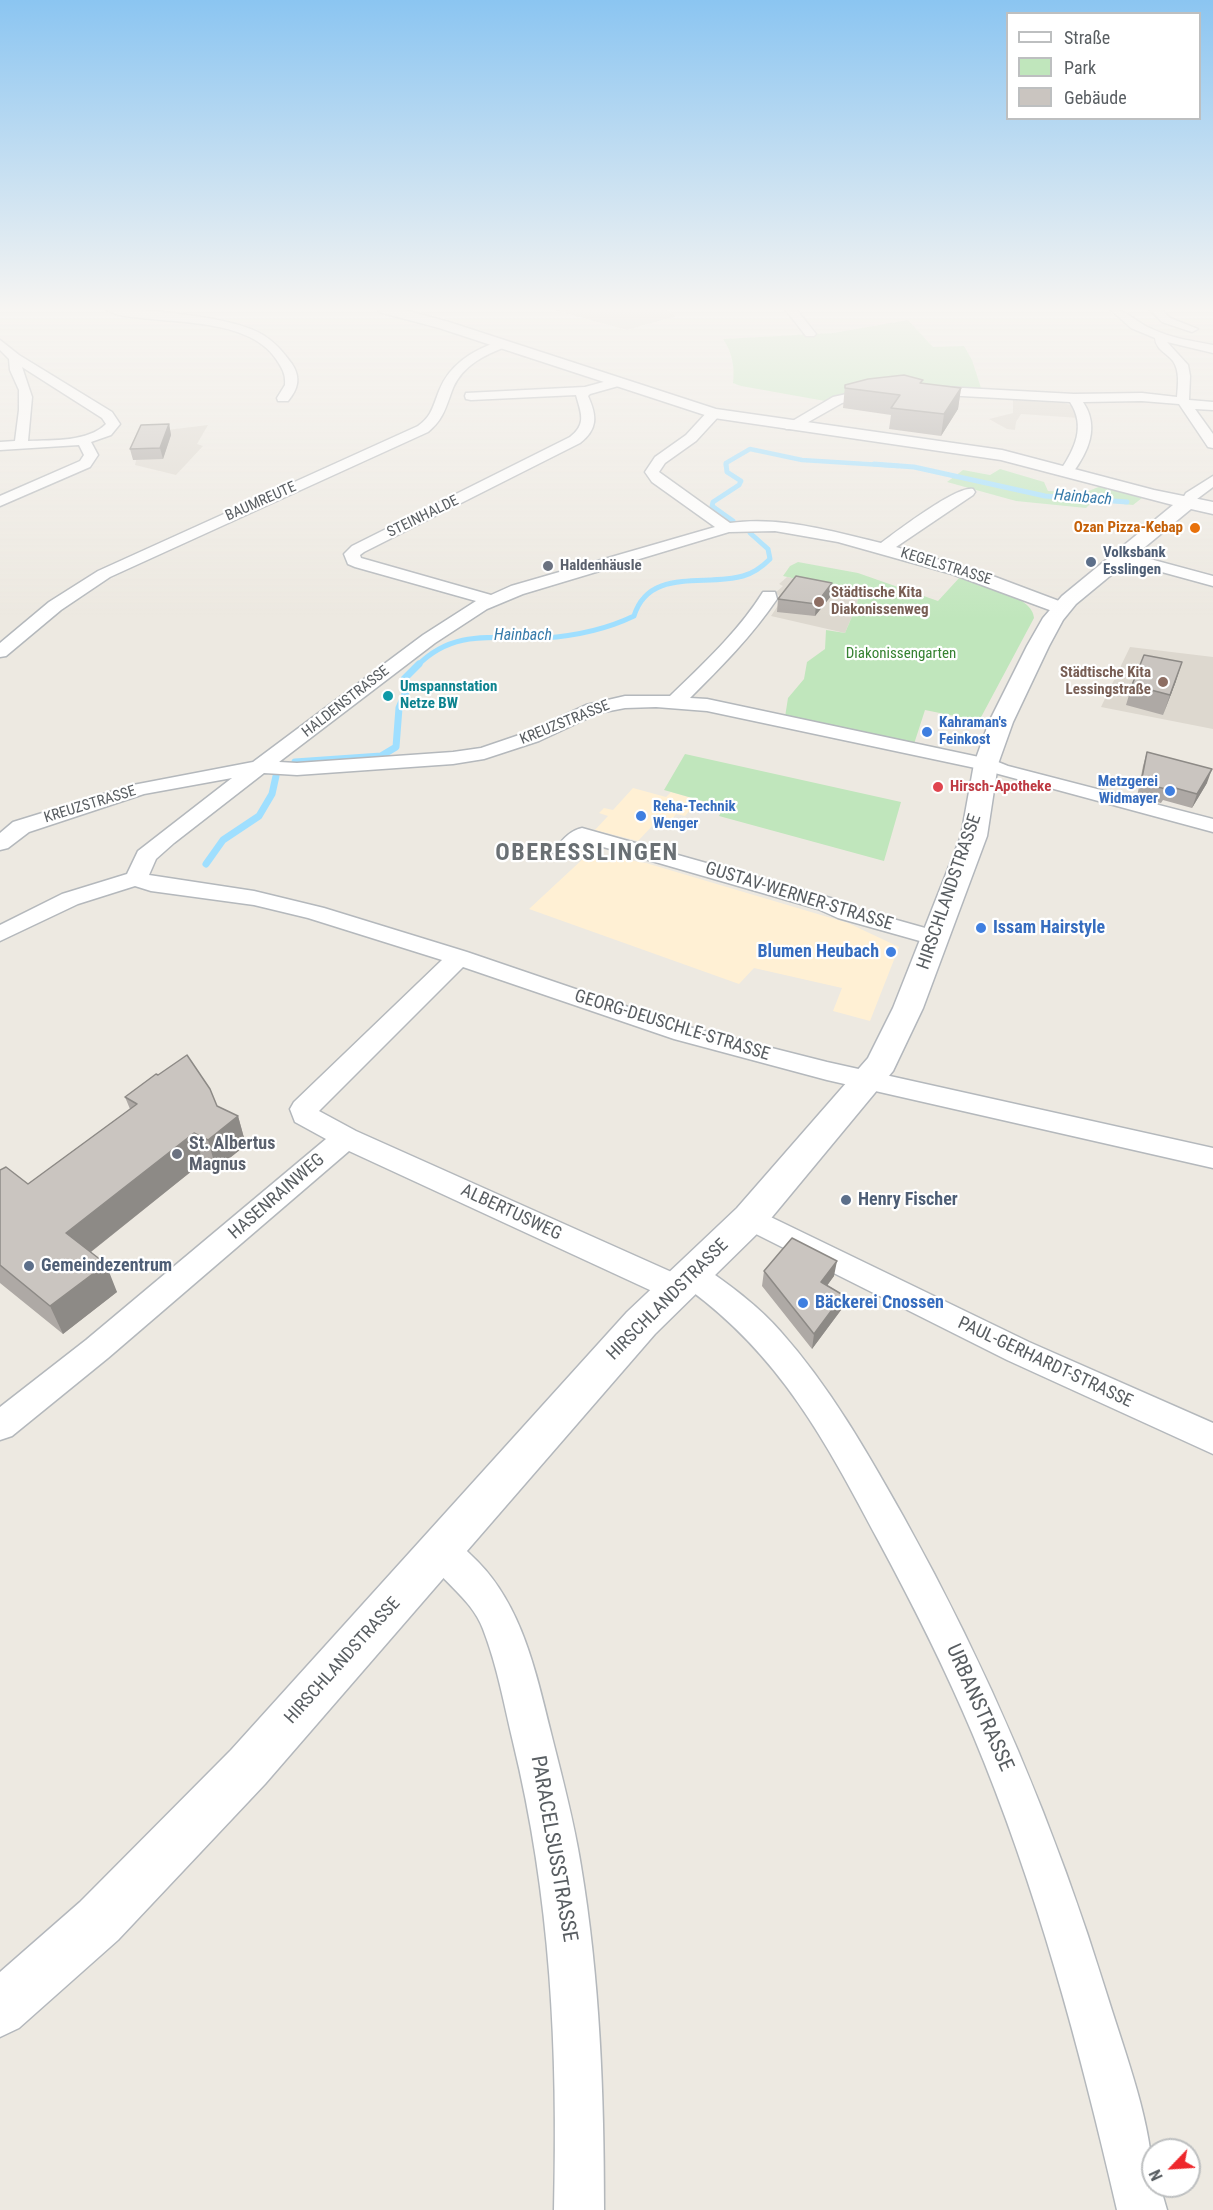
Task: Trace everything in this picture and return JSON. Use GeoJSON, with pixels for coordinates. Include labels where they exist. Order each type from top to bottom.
{"type":"FeatureCollection","features":[{"type":"Feature","properties":{"kind":"street"},"geometry":{"type":"LineString","coordinates":[[21,444],[26,412]]}},
{"type":"Feature","properties":{"kind":"street"},"geometry":{"type":"LineString","coordinates":[[0,446],[82,441],[107,431],[113,424],[112,419],[101,412]]}},
{"type":"Feature","properties":{"kind":"street","name":"BAUMREUTE"},"geometry":{"type":"LineString","coordinates":[[0,652],[55,606],[104,573],[423,429],[439,412]]}},
{"type":"Feature","properties":{"kind":"street","name":"STEINHALDE"},"geometry":{"type":"LineString","coordinates":[[490,600],[361,564],[354,561],[352,554],[575,440],[589,428],[591,420],[588,412]]}},
{"type":"Feature","properties":{"kind":"street"},"geometry":{"type":"LineString","coordinates":[[791,426],[816,412]]}},
{"type":"Feature","properties":{"kind":"street"},"geometry":{"type":"LineString","coordinates":[[1067,471],[1077,457],[1086,434],[1081,412]]}},
{"type":"Feature","properties":{"kind":"street"},"geometry":{"type":"LineString","coordinates":[[1190,412],[1213,444]]}},
{"type":"Feature","properties":{"kind":"street"},"geometry":{"type":"LineString","coordinates":[[727,528],[657,479],[652,472],[660,460],[691,438],[714,413],[791,426],[980,451],[1213,508]]}},
{"type":"Feature","properties":{"kind":"street"},"geometry":{"type":"LineString","coordinates":[[0,502],[85,464],[92,455],[82,441]]}},
{"type":"Feature","properties":{"kind":"street"},"geometry":{"type":"LineString","coordinates":[[1186,503],[1191,496],[1213,480]]}},
{"type":"Feature","properties":{"kind":"street"},"geometry":{"type":"LineString","coordinates":[[884,548],[924,519],[968,492]]}},
{"type":"Feature","properties":{"kind":"street","name":"HIRSCHLANDSTRASSE"},"geometry":{"type":"LineString","coordinates":[[0,2009],[99,1921],[248,1767],[585,1384],[683,1281],[750,1218],[882,1063],[908,1008],[974,836],[986,764],[1001,722],[1020,682],[1061,608],[1131,559],[1186,503]]}},
{"type":"Feature","properties":{"kind":"street","name":"KEGELSTRASSE"},"geometry":{"type":"LineString","coordinates":[[727,528],[751,524],[769,525],[829,535],[884,548],[964,571],[1061,608]]}},
{"type":"Feature","properties":{"kind":"street","name":"HALDENSTRASSE"},"geometry":{"type":"LineString","coordinates":[[136,878],[146,856],[166,838],[429,639],[490,600],[727,528]]}},
{"type":"Feature","properties":{"kind":"street"},"geometry":{"type":"LineString","coordinates":[[1131,559],[1213,580]]}},
{"type":"Feature","properties":{"kind":"street"},"geometry":{"type":"LineString","coordinates":[[675,702],[735,643],[770,599],[769,596]]}},
{"type":"Feature","properties":{"kind":"street","name":"KREUZSTRASSE"},"geometry":{"type":"LineString","coordinates":[[0,843],[21,827],[140,789],[260,767],[297,769],[453,758],[510,746],[576,716],[612,704],[675,702],[753,713],[986,764],[1001,770],[1213,826]]}},
{"type":"Feature","properties":{"kind":"street","name":"GUSTAV-WERNER-STRASSE"},"geometry":{"type":"LineString","coordinates":[[564,852],[582,834],[935,938]]}},
{"type":"Feature","properties":{"kind":"street"},"geometry":{"type":"LineString","coordinates":[[0,934],[70,899],[136,878]]}},
{"type":"Feature","properties":{"kind":"street","name":"GEORG-DEUSCHLE-STRASSE"},"geometry":{"type":"LineString","coordinates":[[136,878],[164,886],[284,905],[356,924],[674,1031],[868,1080],[1213,1158]]}},
{"type":"Feature","properties":{"kind":"street","name":"HASENRAINWEG"},"geometry":{"type":"LineString","coordinates":[[0,1426],[124,1326],[346,1138],[305,1115],[304,1109],[459,957]]}},
{"type":"Feature","properties":{"kind":"street","name":"ALBERTUSWEG"},"geometry":{"type":"LineString","coordinates":[[346,1138],[683,1281]]}},
{"type":"Feature","properties":{"kind":"street","name":"PAUL-GERHARDT-STRASSE"},"geometry":{"type":"LineString","coordinates":[[750,1218],[1018,1351],[1213,1439]]}},
{"type":"Feature","properties":{"kind":"street","name":"URBANSTRASSE"},"geometry":{"type":"LineString","coordinates":[[683,1281],[750,1320],[784,1359],[822,1412],[870,1489],[956,1654],[1000,1752],[1075,1960],[1118,2108],[1142,2210]]}},
{"type":"Feature","properties":{"kind":"street","name":"PARACELSUSSTRASSE"},"geometry":{"type":"LineString","coordinates":[[441,1550],[485,1596],[499,1622],[524,1703],[547,1801],[570,1940],[578,2055],[579,2210]]}},
{"type":"Feature","properties":{"kind":"shaded area"},"geometry":{"type":"Polygon","coordinates":[[[1077,412],[1079,418],[1021,414],[1016,422],[1015,430],[1007,429],[989,419],[1013,413],[1077,412]]]}},
{"type":"Feature","properties":{"kind":"shaded area"},"geometry":{"type":"Polygon","coordinates":[[[208,425],[197,444],[203,446],[176,475],[135,465],[136,460],[133,460],[136,451],[131,452],[142,433],[208,425]]]}},
{"type":"Feature","properties":{"kind":"shaded area","name":"Städtische Kita Diakonissenweg"},"geometry":{"type":"Polygon","coordinates":[[[787,577],[823,585],[851,586],[860,592],[845,633],[771,616],[783,598],[775,593],[783,586],[779,584],[787,577]]]}},
{"type":"Feature","properties":{"kind":"shaded area","name":"Städtische Kita Lessingstraße"},"geometry":{"type":"Polygon","coordinates":[[[1130,647],[1213,657],[1213,729],[1101,707],[1130,647]]]}},
{"type":"Feature","properties":{"kind":"shaded area","name":"Reha-Technik Wenger"},"geometry":{"type":"Polygon","coordinates":[[[633,788],[666,797],[671,792],[698,800],[685,816],[676,814],[666,827],[654,824],[638,841],[595,830],[608,816],[599,813],[604,808],[613,810],[633,788]]]}},
{"type":"Feature","properties":{"kind":"shaded area","name":"Blumen Heubach"},"geometry":{"type":"Polygon","coordinates":[[[586,856],[646,863],[848,923],[899,947],[870,1021],[833,1011],[842,988],[754,968],[739,984],[529,909],[586,856]]]}},
{"type":"Feature","properties":{"kind":"green space"},"geometry":{"type":"Polygon","coordinates":[[[1000,469],[1044,482],[1048,491],[1086,492],[1101,486],[1142,498],[1133,505],[1093,501],[1086,508],[1016,501],[947,482],[963,470],[990,475],[1000,469]]]}},
{"type":"Feature","properties":{"kind":"green space","name":"Diakonissengarten"},"geometry":{"type":"Polygon","coordinates":[[[798,562],[858,573],[938,601],[960,577],[1015,597],[1032,610],[1034,618],[979,721],[925,710],[914,744],[785,717],[788,698],[804,679],[807,662],[825,649],[826,630],[845,633],[860,592],[851,586],[823,585],[783,576],[790,566],[798,562]]]}},
{"type":"Feature","properties":{"kind":"green space"},"geometry":{"type":"Polygon","coordinates":[[[685,754],[901,802],[884,861],[719,816],[724,807],[664,790],[685,754]]]}},
{"type":"Feature","properties":{"kind":"building"},"geometry":{"type":"Polygon","coordinates":[[[169,424],[160,448],[130,449],[141,425],[169,424]]]}},
{"type":"Feature","properties":{"kind":"building"},"geometry":{"type":"Polygon","coordinates":[[[796,576],[832,583],[816,604],[778,599],[796,576]]]}},
{"type":"Feature","properties":{"kind":"building"},"geometry":{"type":"Polygon","coordinates":[[[1144,655],[1182,662],[1170,695],[1132,685],[1144,655]]]}},
{"type":"Feature","properties":{"kind":"building"},"geometry":{"type":"Polygon","coordinates":[[[1147,752],[1212,769],[1197,794],[1168,786],[1166,789],[1141,783],[1147,752]]]}},
{"type":"Feature","properties":{"kind":"building"},"geometry":{"type":"Polygon","coordinates":[[[187,1055],[210,1089],[217,1106],[238,1116],[208,1140],[194,1133],[66,1233],[106,1264],[50,1306],[0,1265],[0,1170],[6,1167],[28,1184],[137,1104],[125,1097],[187,1055]]]}},
{"type":"Feature","properties":{"kind":"building","name":"Bäckerei Cnossen"},"geometry":{"type":"Polygon","coordinates":[[[792,1238],[837,1261],[821,1282],[843,1295],[814,1334],[764,1271],[792,1238]]]}},
{"type":"Feature","properties":{"kind":"waterway","name":"Hainbach"},"geometry":{"type":"LineString","coordinates":[[726,464],[750,449],[802,460],[898,466]]}},
{"type":"Feature","properties":{"kind":"waterway","name":"Hainbach"},"geometry":{"type":"LineString","coordinates":[[726,464],[727,472],[741,481],[739,485],[713,502],[712,506],[733,521]]}},
{"type":"Feature","properties":{"kind":"waterway","name":"Hainbach"},"geometry":{"type":"LineString","coordinates":[[874,464],[914,467],[1045,496],[1127,502]]}},
{"type":"Feature","properties":{"kind":"waterway","name":"Hainbach"},"geometry":{"type":"LineString","coordinates":[[417,666],[446,645],[461,641],[493,637],[567,636],[613,625],[634,616],[641,601],[652,591],[665,585],[747,575],[770,559],[768,549],[750,533]]}},
{"type":"Feature","properties":{"kind":"waterway","name":"Hainbach"},"geometry":{"type":"LineString","coordinates":[[295,762],[381,756],[396,747],[399,708],[408,687],[404,679],[417,666]]}},
{"type":"Feature","properties":{"kind":"waterway","name":"Hainbach"},"geometry":{"type":"LineString","coordinates":[[206,864],[223,840],[259,816],[272,794],[276,776]]}},
{"type":"Feature","properties":{"kind":"place","name":"Ozan Pizza-Kebap"},"geometry":{"type":"Point","coordinates":[1195,528]}},
{"type":"Feature","properties":{"kind":"place","name":"Volksbank Esslingen"},"geometry":{"type":"Point","coordinates":[1091,562]}},
{"type":"Feature","properties":{"kind":"place","name":"Haldenhäusle"},"geometry":{"type":"Point","coordinates":[548,566]}},
{"type":"Feature","properties":{"kind":"place","name":"Städtische Kita Diakonissenweg"},"geometry":{"type":"Point","coordinates":[819,602]}},
{"type":"Feature","properties":{"kind":"place","name":"Städtische Kita Lessingstraße"},"geometry":{"type":"Point","coordinates":[1163,682]}},
{"type":"Feature","properties":{"kind":"place","name":"Umspannstation Netze BW"},"geometry":{"type":"Point","coordinates":[388,696]}},
{"type":"Feature","properties":{"kind":"place","name":"Kahraman's Feinkost"},"geometry":{"type":"Point","coordinates":[927,732]}},
{"type":"Feature","properties":{"kind":"place","name":"Hirsch-Apotheke"},"geometry":{"type":"Point","coordinates":[938,787]}},
{"type":"Feature","properties":{"kind":"place","name":"Metzgerei Widmayer"},"geometry":{"type":"Point","coordinates":[1170,791]}},
{"type":"Feature","properties":{"kind":"place","name":"Reha-Technik Wenger"},"geometry":{"type":"Point","coordinates":[641,816]}},
{"type":"Feature","properties":{"kind":"place","name":"Issam Hairstyle"},"geometry":{"type":"Point","coordinates":[981,928]}},
{"type":"Feature","properties":{"kind":"place","name":"Blumen Heubach"},"geometry":{"type":"Point","coordinates":[891,952]}},
{"type":"Feature","properties":{"kind":"place","name":"St. Albertus Magnus"},"geometry":{"type":"Point","coordinates":[177,1154]}},
{"type":"Feature","properties":{"kind":"place","name":"Henry Fischer"},"geometry":{"type":"Point","coordinates":[846,1200]}},
{"type":"Feature","properties":{"kind":"place","name":"Gemeindezentrum"},"geometry":{"type":"Point","coordinates":[29,1266]}},
{"type":"Feature","properties":{"kind":"place","name":"Bäckerei Cnossen"},"geometry":{"type":"Point","coordinates":[803,1303]}},
{"type":"Feature","properties":{"kind":"district","name":"OBERESSLINGEN"},"geometry":{"type":"Point","coordinates":[587,854]}}]}
